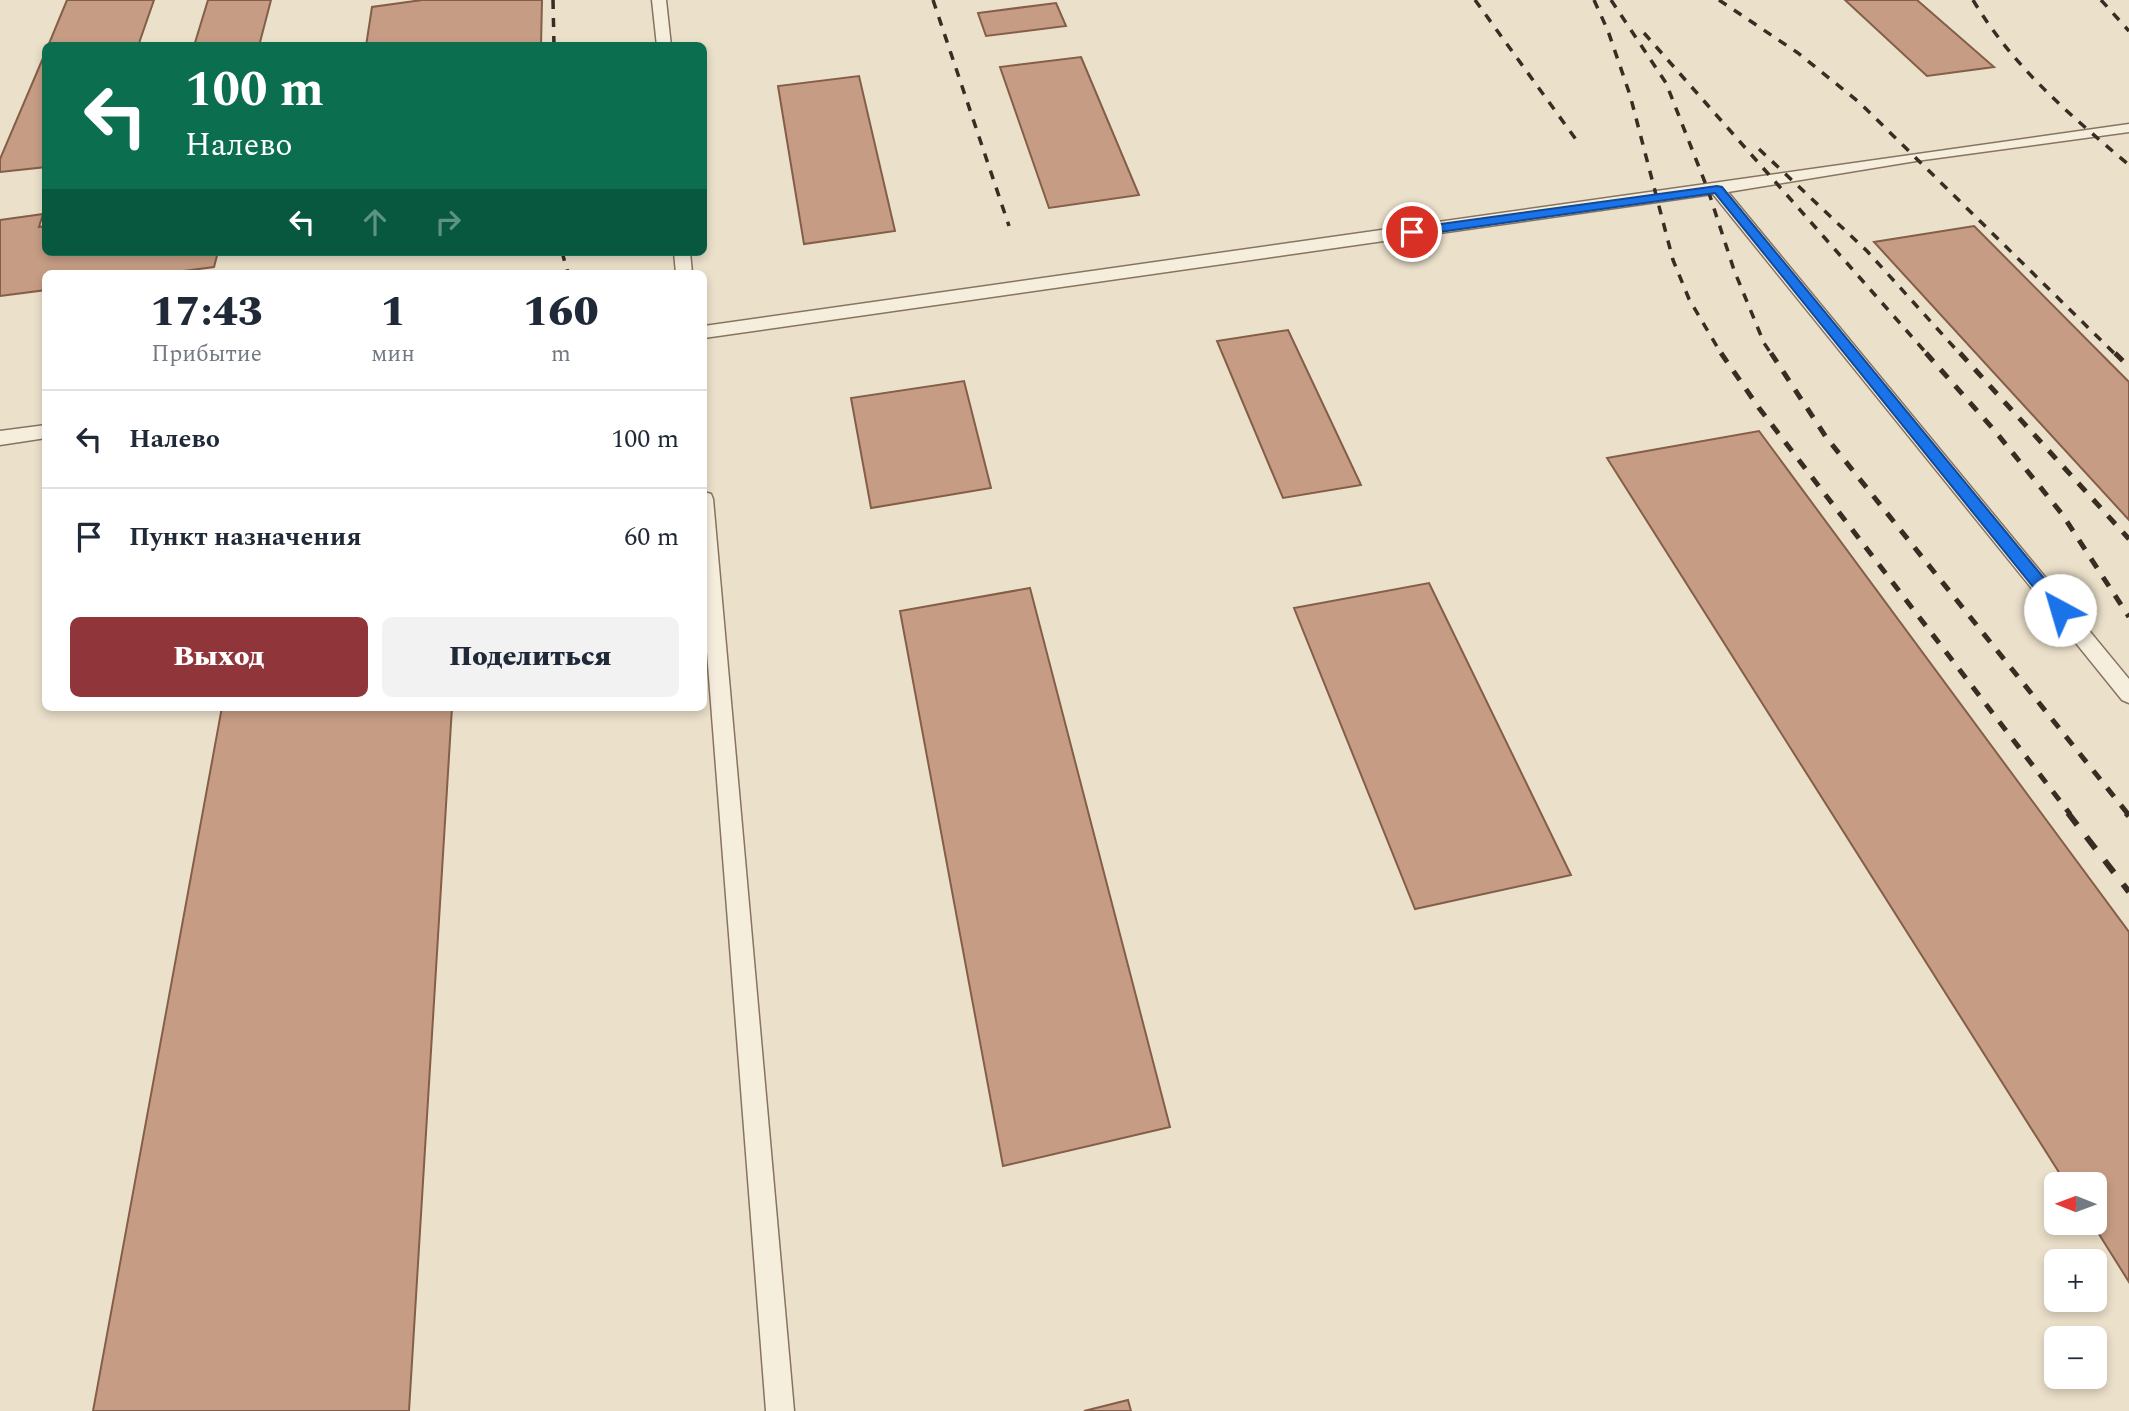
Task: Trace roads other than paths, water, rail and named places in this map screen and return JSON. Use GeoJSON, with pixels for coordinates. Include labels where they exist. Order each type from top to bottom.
{"type":"FeatureCollection","features":[{"type":"Feature","properties":{"kind":"lane"},"geometry":{"type":"LineString","coordinates":[[659,0],[664,42]]}},
{"type":"Feature","properties":{"kind":"lane"},"geometry":{"type":"LineString","coordinates":[[707,332],[2129,128]]}},
{"type":"Feature","properties":{"kind":"lane"},"geometry":{"type":"LineString","coordinates":[[1717,189],[2129,694]]}},
{"type":"Feature","properties":{"kind":"lane"},"geometry":{"type":"LineString","coordinates":[[0,438],[42,432]]}},
{"type":"Feature","properties":{"kind":"lane"},"geometry":{"type":"LineString","coordinates":[[707,535],[780,1411]]}},
{"type":"Feature","properties":{"kind":"railway"},"geometry":{"type":"LineString","coordinates":[[553,0],[554,42]]}},
{"type":"Feature","properties":{"kind":"railway"},"geometry":{"type":"LineString","coordinates":[[933,0],[1009,226]]}},
{"type":"Feature","properties":{"kind":"railway"},"geometry":{"type":"LineString","coordinates":[[1475,0],[1580,145]]}},
{"type":"Feature","properties":{"kind":"railway"},"geometry":{"type":"LineString","coordinates":[[1594,0],[1608,31],[1630,95],[1673,260],[1689,299],[1722,355]]}},
{"type":"Feature","properties":{"kind":"railway"},"geometry":{"type":"LineString","coordinates":[[1611,0],[1666,83],[1708,190],[1734,270],[1764,343],[1772,355]]}},
{"type":"Feature","properties":{"kind":"railway"},"geometry":{"type":"LineString","coordinates":[[1719,0],[1798,53],[1860,103],[2116,355]]}},
{"type":"Feature","properties":{"kind":"railway"},"geometry":{"type":"LineString","coordinates":[[1973,0],[2024,68],[2064,108],[2129,165]]}},
{"type":"Feature","properties":{"kind":"railway"},"geometry":{"type":"LineString","coordinates":[[2101,0],[2129,31]]}},
{"type":"Feature","properties":{"kind":"railway"},"geometry":{"type":"LineString","coordinates":[[1644,33],[1928,355]]}},
{"type":"Feature","properties":{"kind":"railway"},"geometry":{"type":"LineString","coordinates":[[1759,149],[1867,251],[1961,355]]}},
{"type":"Feature","properties":{"kind":"railway"},"geometry":{"type":"LineString","coordinates":[[563,256],[567,270]]}},
{"type":"Feature","properties":{"kind":"railway"},"geometry":{"type":"LineString","coordinates":[[1721,353],[1759,408],[2070,814]]}},
{"type":"Feature","properties":{"kind":"railway"},"geometry":{"type":"LineString","coordinates":[[1771,353],[1826,437],[2128,814]]}},
{"type":"Feature","properties":{"kind":"railway"},"geometry":{"type":"LineString","coordinates":[[1926,353],[1995,431],[2062,514],[2129,617]]}},
{"type":"Feature","properties":{"kind":"railway"},"geometry":{"type":"LineString","coordinates":[[1960,353],[2129,539]]}},
{"type":"Feature","properties":{"kind":"railway"},"geometry":{"type":"LineString","coordinates":[[2115,353],[2129,367]]}},
{"type":"Feature","properties":{"kind":"railway"},"geometry":{"type":"LineString","coordinates":[[2068,813],[2129,892]]}},
{"type":"Feature","properties":{"kind":"railway"},"geometry":{"type":"LineString","coordinates":[[2126,813],[2129,816]]}}]}
